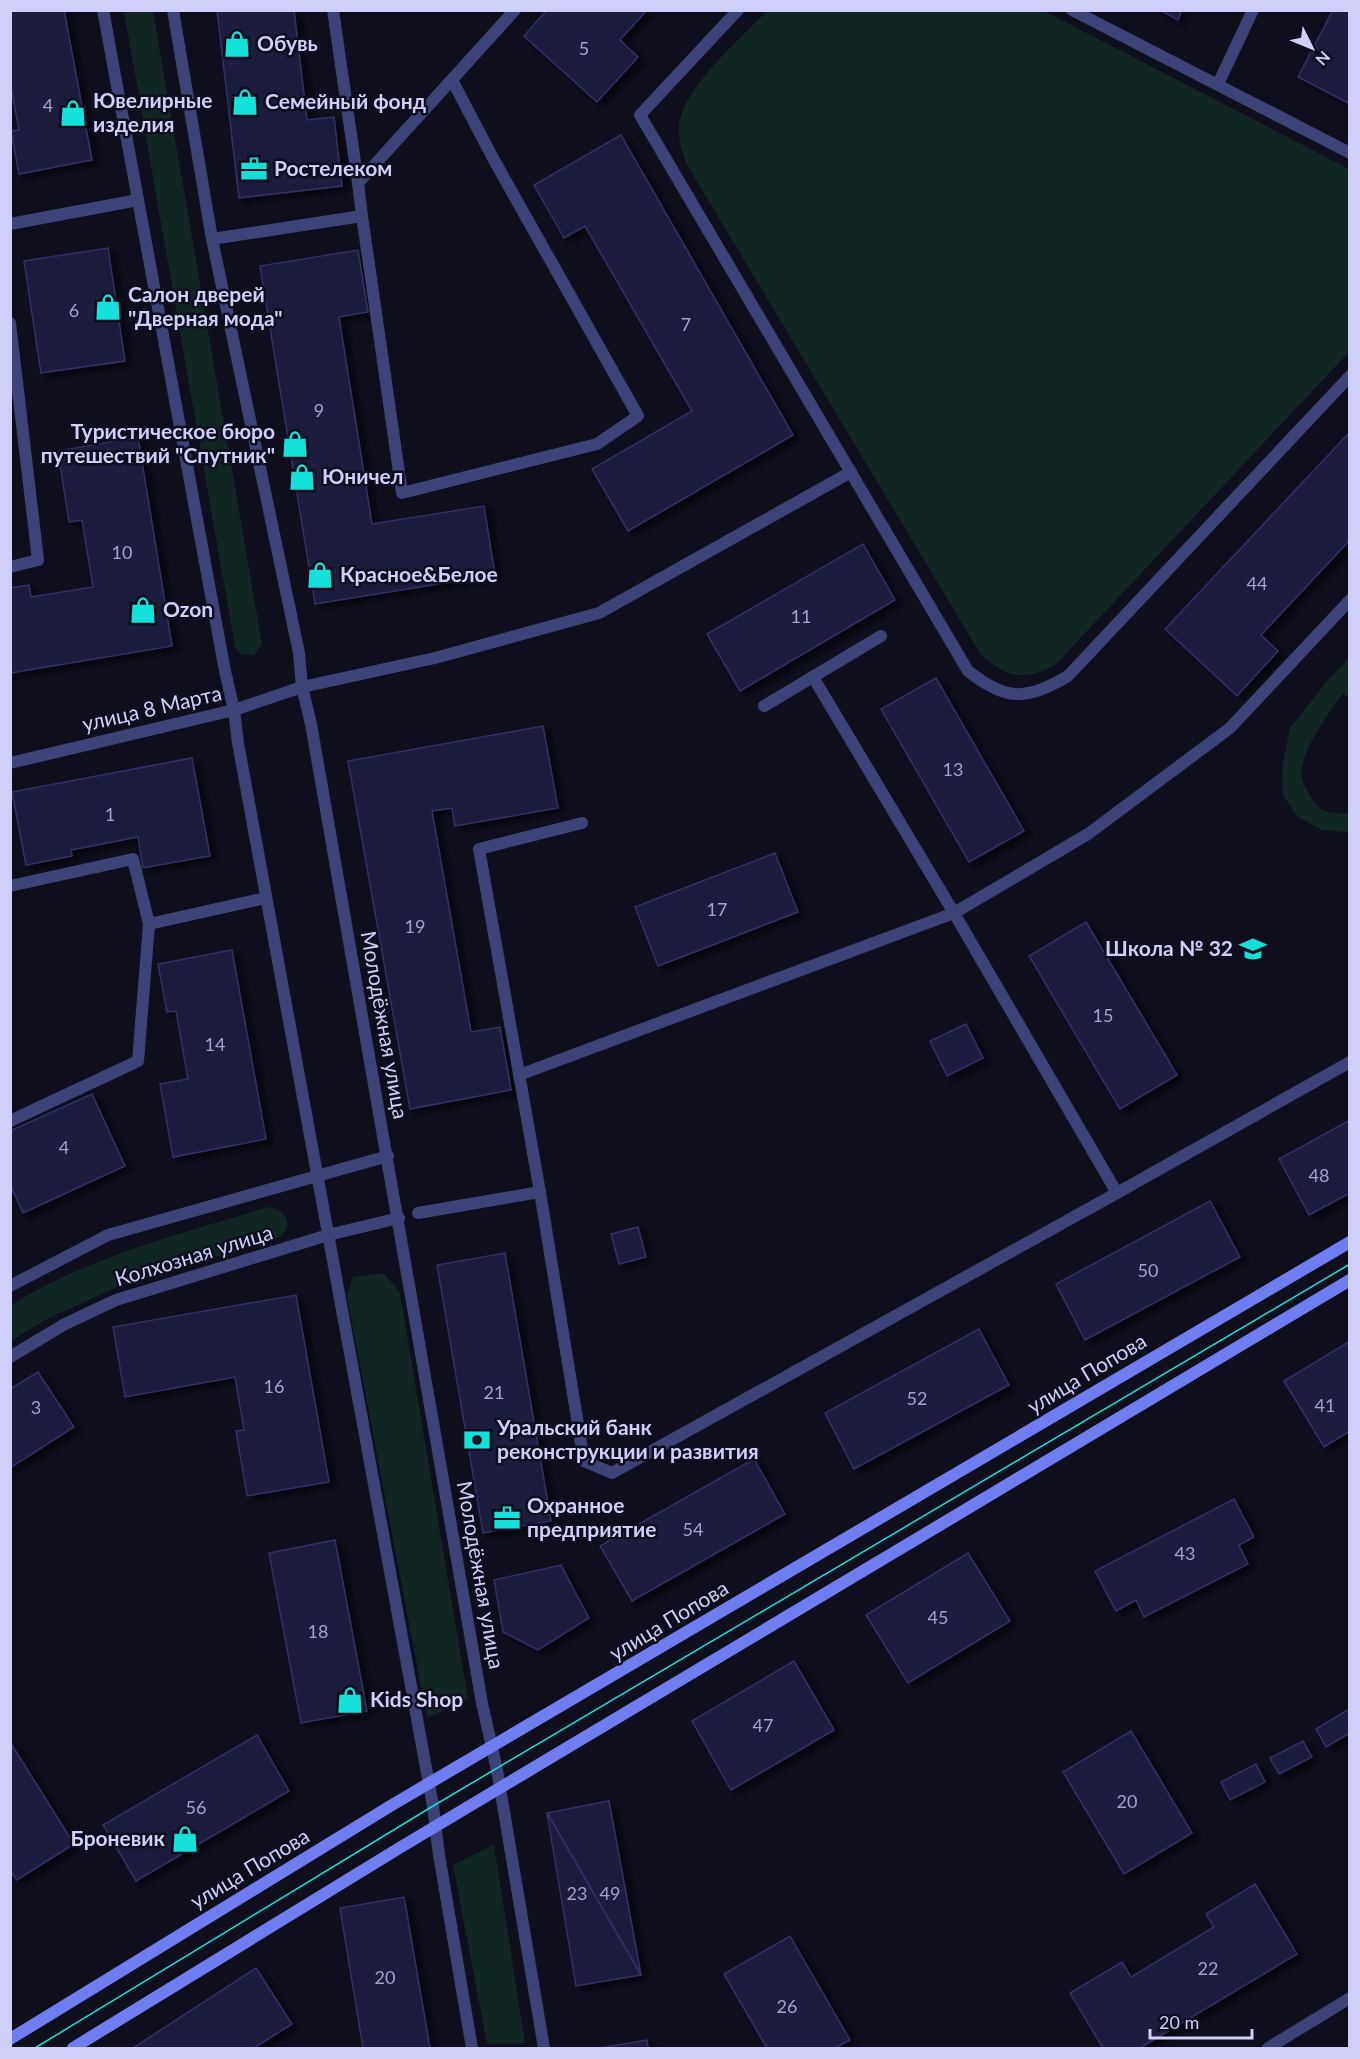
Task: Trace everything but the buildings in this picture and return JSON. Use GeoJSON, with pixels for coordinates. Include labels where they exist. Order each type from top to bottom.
{"type":"FeatureCollection","features":[{"type":"Feature","properties":{"kind":"street"},"geometry":{"type":"LineString","coordinates":[[103,10],[234,710],[266,898],[437,1826],[439,1855],[472,2049]]}},
{"type":"Feature","properties":{"kind":"street","name":"Молодёжная улица"},"geometry":{"type":"LineString","coordinates":[[173,10],[212,239],[311,724],[482,1703],[493,1747],[544,2049]]}},
{"type":"Feature","properties":{"kind":"street"},"geometry":{"type":"LineString","coordinates":[[333,10],[402,493],[597,444],[638,416],[452,80]]}},
{"type":"Feature","properties":{"kind":"street"},"geometry":{"type":"LineString","coordinates":[[358,183],[516,10]]}},
{"type":"Feature","properties":{"kind":"street"},"geometry":{"type":"LineString","coordinates":[[738,10],[640,115],[968,670],[987,686],[1006,694],[1027,694],[1049,687],[1068,676],[1350,376]]}},
{"type":"Feature","properties":{"kind":"street"},"geometry":{"type":"LineString","coordinates":[[1072,10],[1350,153]]}},
{"type":"Feature","properties":{"kind":"street"},"geometry":{"type":"LineString","coordinates":[[1218,84],[1253,10]]}},
{"type":"Feature","properties":{"kind":"street"},"geometry":{"type":"LineString","coordinates":[[10,224],[138,200]]}},
{"type":"Feature","properties":{"kind":"street"},"geometry":{"type":"LineString","coordinates":[[212,239],[362,216]]}},
{"type":"Feature","properties":{"kind":"street"},"geometry":{"type":"LineString","coordinates":[[10,323],[38,560],[10,567]]}},
{"type":"Feature","properties":{"kind":"street","name":"улица 8 Марта"},"geometry":{"type":"LineString","coordinates":[[10,763],[234,710],[302,687],[435,658],[599,613],[851,472]]}},
{"type":"Feature","properties":{"kind":"street"},"geometry":{"type":"LineString","coordinates":[[519,1075],[954,913],[1088,834],[1230,728],[1350,600]]}},
{"type":"Feature","properties":{"kind":"street"},"geometry":{"type":"LineString","coordinates":[[764,706],[880,636]]}},
{"type":"Feature","properties":{"kind":"street"},"geometry":{"type":"LineString","coordinates":[[813,677],[1117,1193]]}},
{"type":"Feature","properties":{"kind":"street"},"geometry":{"type":"LineString","coordinates":[[582,823],[479,849],[540,1192],[584,1461],[612,1473],[1350,1062]]}},
{"type":"Feature","properties":{"kind":"street"},"geometry":{"type":"LineString","coordinates":[[10,886],[133,858],[149,924],[138,1061],[10,1121]]}},
{"type":"Feature","properties":{"kind":"street"},"geometry":{"type":"LineString","coordinates":[[149,924],[266,898]]}},
{"type":"Feature","properties":{"kind":"street","name":"Колхозная улица"},"geometry":{"type":"LineString","coordinates":[[10,1286],[108,1235],[388,1156]]}},
{"type":"Feature","properties":{"kind":"street"},"geometry":{"type":"LineString","coordinates":[[418,1214],[540,1192]]}},
{"type":"Feature","properties":{"kind":"street","name":"Колхозная улица"},"geometry":{"type":"LineString","coordinates":[[10,1357],[65,1324],[116,1300],[328,1235],[399,1218]]}},
{"type":"Feature","properties":{"kind":"street","name":"улица Попова"},"geometry":{"type":"LineString","coordinates":[[10,2038],[429,1784],[1350,1242]]}},
{"type":"Feature","properties":{"kind":"street"},"geometry":{"type":"LineString","coordinates":[[73,2049],[500,1788],[1350,1280]]}},
{"type":"Feature","properties":{"kind":"street"},"geometry":{"type":"LineString","coordinates":[[1268,2049],[1350,1998]]}},
{"type":"Feature","properties":{"kind":"green space"},"geometry":{"type":"Polygon","coordinates":[[[124,11],[153,11],[262,644],[254,655],[242,655],[235,647],[124,11]]]}},
{"type":"Feature","properties":{"kind":"green space"},"geometry":{"type":"Polygon","coordinates":[[[767,11],[1044,11],[1349,169],[1349,352],[1056,664],[1045,670],[1026,675],[1008,673],[981,655],[686,163],[679,127],[682,113],[690,97],[714,65],[767,11]]]}},
{"type":"Feature","properties":{"kind":"green space"},"geometry":{"type":"Polygon","coordinates":[[[1349,658],[1349,698],[1343,693],[1323,723],[1309,747],[1302,770],[1303,782],[1320,808],[1330,812],[1349,813],[1349,832],[1322,830],[1297,816],[1283,795],[1282,769],[1290,728],[1328,680],[1349,658]]]}},
{"type":"Feature","properties":{"kind":"green space"},"geometry":{"type":"Polygon","coordinates":[[[268,1207],[280,1212],[287,1220],[286,1229],[276,1239],[121,1285],[45,1320],[11,1341],[11,1305],[41,1288],[136,1248],[268,1207]]]}},
{"type":"Feature","properties":{"kind":"green space"},"geometry":{"type":"Polygon","coordinates":[[[384,1273],[400,1293],[468,1699],[427,1718],[347,1297],[353,1277],[384,1273]]]}},
{"type":"Feature","properties":{"kind":"green space"},"geometry":{"type":"Polygon","coordinates":[[[494,1845],[525,2043],[487,2044],[453,1865],[494,1845]]]}},
{"type":"Feature","properties":{"kind":"tram line"},"geometry":{"type":"LineString","coordinates":[[35,2048],[433,1806],[1350,1264]]}},
{"type":"Feature","properties":{"kind":"place","name":"Обувь"},"geometry":{"type":"Point","coordinates":[237,44]}},
{"type":"Feature","properties":{"kind":"place","name":"Семейный фонд"},"geometry":{"type":"Point","coordinates":[245,102]}},
{"type":"Feature","properties":{"kind":"place","name":"Ювелирные изделия"},"geometry":{"type":"Point","coordinates":[73,113]}},
{"type":"Feature","properties":{"kind":"place","name":"Ростелеком"},"geometry":{"type":"Point","coordinates":[254,169]}},
{"type":"Feature","properties":{"kind":"place","name":"Салон дверей \"Дверная мода\""},"geometry":{"type":"Point","coordinates":[108,307]}},
{"type":"Feature","properties":{"kind":"place","name":"Туристическое бюро путешествий \"Спутник\""},"geometry":{"type":"Point","coordinates":[295,444]}},
{"type":"Feature","properties":{"kind":"place","name":"Юничел"},"geometry":{"type":"Point","coordinates":[302,477]}},
{"type":"Feature","properties":{"kind":"place","name":"Красное&Белое"},"geometry":{"type":"Point","coordinates":[320,575]}},
{"type":"Feature","properties":{"kind":"place","name":"Ozon"},"geometry":{"type":"Point","coordinates":[143,610]}},
{"type":"Feature","properties":{"kind":"place","name":"Школа № 32"},"geometry":{"type":"Point","coordinates":[1253,949]}},
{"type":"Feature","properties":{"kind":"place","name":"Уральский банк реконструкции и развития"},"geometry":{"type":"Point","coordinates":[477,1440]}},
{"type":"Feature","properties":{"kind":"place","name":"Охранное предприятие"},"geometry":{"type":"Point","coordinates":[507,1518]}},
{"type":"Feature","properties":{"kind":"place","name":"Kids Shop"},"geometry":{"type":"Point","coordinates":[350,1700]}},
{"type":"Feature","properties":{"kind":"place","name":"Броневик"},"geometry":{"type":"Point","coordinates":[185,1839]}}]}
